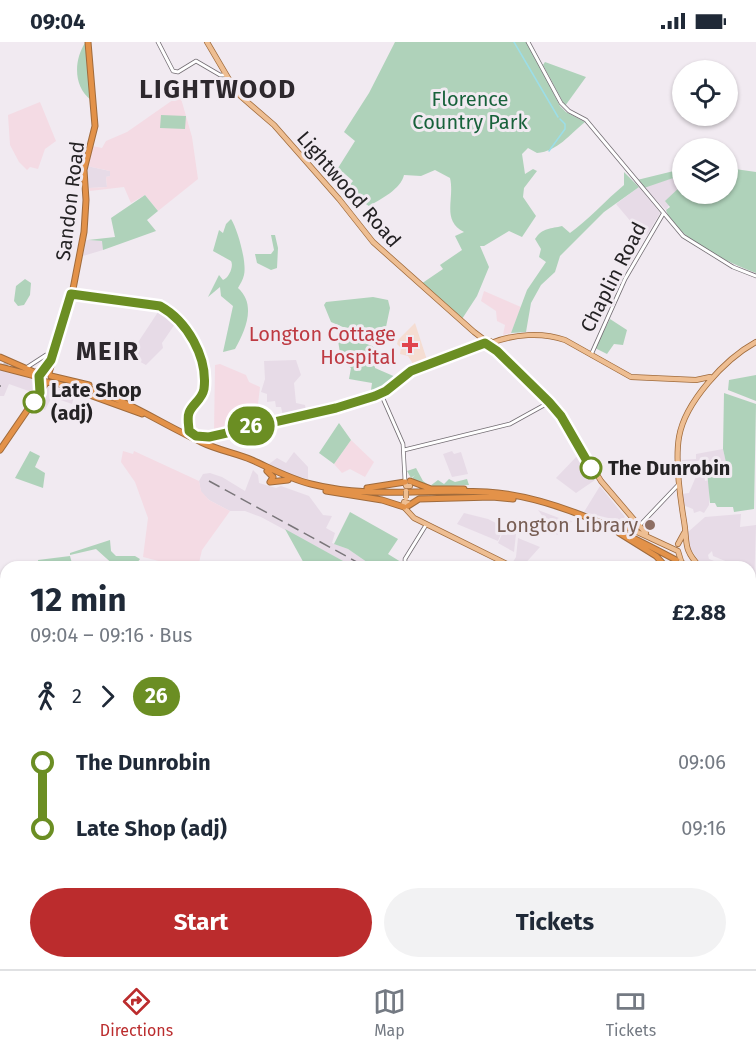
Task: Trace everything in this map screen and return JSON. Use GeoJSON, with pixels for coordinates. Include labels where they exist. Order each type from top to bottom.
{"type":"FeatureCollection","features":[{"type":"Feature","properties":{"kind":"highway","name":"Sandon Road"},"geometry":{"type":"LineString","coordinates":[[0,450],[40,393],[71,294],[84,232],[86,159],[95,126],[88,42]]}},
{"type":"Feature","properties":{"kind":"highway"},"geometry":{"type":"LineString","coordinates":[[1,363],[27,369],[78,392],[140,412]]}},
{"type":"Feature","properties":{"kind":"highway"},"geometry":{"type":"LineString","coordinates":[[1,363],[45,377],[108,392],[192,441],[267,471],[273,477],[270,482],[288,480],[321,490],[406,503],[419,500],[492,497],[514,499]]}},
{"type":"Feature","properties":{"kind":"highway"},"geometry":{"type":"LineString","coordinates":[[70,382],[77,384],[78,392]]}},
{"type":"Feature","properties":{"kind":"highway"},"geometry":{"type":"LineString","coordinates":[[86,389],[203,443],[251,460],[299,482],[336,489],[504,494]]}},
{"type":"Feature","properties":{"kind":"highway"},"geometry":{"type":"LineString","coordinates":[[336,489],[407,484],[436,489],[470,489],[504,494],[624,528],[636,524]]}},
{"type":"Feature","properties":{"kind":"highway"},"geometry":{"type":"LineString","coordinates":[[321,490],[388,495],[477,494],[514,499],[616,531],[675,561]]}},
{"type":"Feature","properties":{"kind":"highway"},"geometry":{"type":"LineString","coordinates":[[588,518],[632,536],[676,561]]}},
{"type":"Feature","properties":{"kind":"highway"},"geometry":{"type":"LineString","coordinates":[[616,531],[661,561]]}},
{"type":"Feature","properties":{"kind":"main road","name":"Lightwood Road"},"geometry":{"type":"LineString","coordinates":[[207,42],[237,93],[274,125],[300,158],[333,191],[373,242],[417,284],[488,343],[549,402],[561,416],[601,482],[636,524]]}},
{"type":"Feature","properties":{"kind":"main road"},"geometry":{"type":"LineString","coordinates":[[488,343],[530,335],[554,336],[618,371],[639,379],[696,380],[708,383]]}},
{"type":"Feature","properties":{"kind":"main road"},"geometry":{"type":"LineString","coordinates":[[683,561],[681,547],[684,532],[677,488],[681,431],[713,375],[736,355],[756,342]]}},
{"type":"Feature","properties":{"kind":"main road"},"geometry":{"type":"LineString","coordinates":[[696,380],[713,375]]}},
{"type":"Feature","properties":{"kind":"main road"},"geometry":{"type":"LineString","coordinates":[[407,484],[406,503],[409,513],[501,561]]}},
{"type":"Feature","properties":{"kind":"main road"},"geometry":{"type":"LineString","coordinates":[[636,524],[635,531],[667,545],[681,547],[694,561]]}},
{"type":"Feature","properties":{"kind":"main road"},"geometry":{"type":"LineString","coordinates":[[636,524],[648,535]]}},
{"type":"Feature","properties":{"kind":"street"},"geometry":{"type":"LineString","coordinates":[[158,42],[173,71],[178,72],[196,61],[220,75],[225,75]]}},
{"type":"Feature","properties":{"kind":"street"},"geometry":{"type":"LineString","coordinates":[[528,42],[566,108],[586,120],[683,236],[737,269],[756,276]]}},
{"type":"Feature","properties":{"kind":"street","name":"Chaplin Road"},"geometry":{"type":"LineString","coordinates":[[591,355],[625,279],[663,214]]}},
{"type":"Feature","properties":{"kind":"street"},"geometry":{"type":"LineString","coordinates":[[71,294],[160,306],[170,312],[193,339],[200,354],[204,386],[200,399],[189,412],[189,431],[196,436],[209,437],[343,406],[381,394],[411,371],[488,343]]}},
{"type":"Feature","properties":{"kind":"street"},"geometry":{"type":"LineString","coordinates":[[27,369],[28,365],[46,355],[52,358]]}},
{"type":"Feature","properties":{"kind":"street"},"geometry":{"type":"LineString","coordinates":[[381,394],[404,450],[407,484]]}},
{"type":"Feature","properties":{"kind":"street"},"geometry":{"type":"LineString","coordinates":[[404,450],[510,424],[549,402]]}},
{"type":"Feature","properties":{"kind":"street"},"geometry":{"type":"LineString","coordinates":[[636,524],[645,519],[677,488]]}},
{"type":"Feature","properties":{"kind":"street"},"geometry":{"type":"LineString","coordinates":[[405,561],[427,524]]}},
{"type":"Feature","properties":{"kind":"shaded area"},"geometry":{"type":"Polygon","coordinates":[[[180,95],[192,137],[198,179],[158,211],[145,195],[131,203],[124,187],[90,191],[89,188],[107,187],[106,177],[110,176],[110,171],[87,166],[92,146],[102,148],[106,141],[127,132],[180,95]]]}},
{"type":"Feature","properties":{"kind":"shaded area"},"geometry":{"type":"Polygon","coordinates":[[[40,102],[56,141],[45,149],[38,169],[30,167],[27,170],[19,162],[10,145],[8,115],[40,102]]]}},
{"type":"Feature","properties":{"kind":"shaded area"},"geometry":{"type":"Polygon","coordinates":[[[87,166],[110,171],[110,176],[106,177],[107,187],[89,188],[87,166]]]}},
{"type":"Feature","properties":{"kind":"shaded area"},"geometry":{"type":"Polygon","coordinates":[[[672,178],[672,201],[666,210],[644,187],[672,178]]]}},
{"type":"Feature","properties":{"kind":"shaded area"},"geometry":{"type":"Polygon","coordinates":[[[639,187],[660,213],[647,235],[638,230],[616,204],[639,187]]]}},
{"type":"Feature","properties":{"kind":"shaded area"},"geometry":{"type":"Polygon","coordinates":[[[86,240],[103,241],[103,250],[83,256],[86,240]]]}},
{"type":"Feature","properties":{"kind":"shaded area"},"geometry":{"type":"Polygon","coordinates":[[[484,291],[521,307],[511,333],[503,335],[505,325],[497,321],[496,311],[481,301],[484,291]]]}},
{"type":"Feature","properties":{"kind":"shaded area"},"geometry":{"type":"Polygon","coordinates":[[[158,312],[175,324],[162,343],[163,348],[146,365],[129,356],[158,312]]]}},
{"type":"Feature","properties":{"kind":"shaded area","name":"Longton Cottage Hospital"},"geometry":{"type":"Polygon","coordinates":[[[415,323],[427,360],[426,363],[415,367],[408,356],[400,354],[401,348],[397,344],[398,340],[415,323]]]}},
{"type":"Feature","properties":{"kind":"shaded area"},"geometry":{"type":"Polygon","coordinates":[[[296,360],[301,375],[294,383],[296,403],[305,405],[306,411],[283,416],[281,407],[276,407],[275,401],[267,402],[267,394],[261,392],[265,379],[264,361],[296,360]]]}},
{"type":"Feature","properties":{"kind":"shaded area"},"geometry":{"type":"Polygon","coordinates":[[[220,364],[246,375],[249,382],[260,387],[256,421],[214,433],[215,365],[220,364]]]}},
{"type":"Feature","properties":{"kind":"shaded area"},"geometry":{"type":"Polygon","coordinates":[[[0,370],[35,380],[38,384],[37,394],[9,384],[4,396],[0,396],[0,370]]]}},
{"type":"Feature","properties":{"kind":"shaded area"},"geometry":{"type":"Polygon","coordinates":[[[49,385],[75,394],[72,404],[52,397],[45,410],[34,406],[49,385]]]}},
{"type":"Feature","properties":{"kind":"shaded area"},"geometry":{"type":"Polygon","coordinates":[[[351,440],[374,462],[365,477],[350,469],[342,473],[334,464],[351,440]]]}},
{"type":"Feature","properties":{"kind":"shaded area"},"geometry":{"type":"Polygon","coordinates":[[[723,449],[727,467],[704,472],[700,460],[682,469],[682,460],[696,459],[696,454],[723,449]]]}},
{"type":"Feature","properties":{"kind":"shaded area"},"geometry":{"type":"Polygon","coordinates":[[[123,451],[133,454],[134,451],[199,481],[201,491],[209,500],[230,511],[202,550],[199,561],[159,561],[143,557],[148,518],[135,482],[121,462],[123,451]]]}},
{"type":"Feature","properties":{"kind":"shaded area"},"geometry":{"type":"Polygon","coordinates":[[[452,451],[454,454],[461,452],[468,474],[452,477],[443,454],[452,451]]]}},
{"type":"Feature","properties":{"kind":"shaded area"},"geometry":{"type":"Polygon","coordinates":[[[294,452],[308,467],[308,479],[289,475],[269,464],[277,458],[286,463],[294,452]]]}},
{"type":"Feature","properties":{"kind":"shaded area"},"geometry":{"type":"Polygon","coordinates":[[[579,454],[595,480],[576,493],[556,478],[579,454]]]}},
{"type":"Feature","properties":{"kind":"shaded area"},"geometry":{"type":"Polygon","coordinates":[[[253,470],[258,475],[259,483],[276,488],[281,486],[309,496],[323,515],[332,516],[326,528],[335,533],[332,543],[348,549],[365,561],[343,561],[261,517],[245,511],[230,511],[209,500],[201,492],[199,481],[203,474],[210,473],[222,477],[245,491],[253,470]]]}},
{"type":"Feature","properties":{"kind":"shaded area"},"geometry":{"type":"Polygon","coordinates":[[[704,473],[705,481],[709,480],[709,505],[704,513],[700,511],[694,513],[693,509],[683,505],[681,494],[689,493],[697,474],[704,473]]]}},
{"type":"Feature","properties":{"kind":"shaded area"},"geometry":{"type":"Polygon","coordinates":[[[600,486],[625,517],[620,521],[584,512],[600,486]]]}},
{"type":"Feature","properties":{"kind":"shaded area"},"geometry":{"type":"Polygon","coordinates":[[[538,510],[572,521],[565,531],[557,535],[538,510]]]}},
{"type":"Feature","properties":{"kind":"shaded area"},"geometry":{"type":"Polygon","coordinates":[[[464,513],[488,519],[500,525],[501,534],[498,541],[457,524],[464,513]]]}},
{"type":"Feature","properties":{"kind":"shaded area"},"geometry":{"type":"Polygon","coordinates":[[[741,514],[740,527],[756,525],[755,561],[725,561],[713,556],[712,551],[708,555],[709,559],[714,561],[699,561],[688,545],[688,532],[705,517],[741,514]]]}},
{"type":"Feature","properties":{"kind":"shaded area"},"geometry":{"type":"Polygon","coordinates":[[[504,530],[516,534],[514,552],[498,543],[504,530]]]}},
{"type":"Feature","properties":{"kind":"shaded area"},"geometry":{"type":"Polygon","coordinates":[[[518,538],[540,547],[527,561],[514,561],[518,538]]]}},
{"type":"Feature","properties":{"kind":"green space","name":"Florence Country Park"},"geometry":{"type":"Polygon","coordinates":[[[395,42],[528,42],[560,106],[566,112],[585,122],[563,142],[551,149],[537,153],[528,148],[522,154],[525,174],[533,169],[537,171],[524,188],[523,197],[536,216],[522,237],[509,231],[484,246],[480,246],[489,267],[477,296],[462,319],[421,284],[443,269],[440,265],[462,250],[455,236],[464,232],[457,227],[451,215],[450,178],[435,170],[421,176],[404,175],[395,189],[369,206],[345,191],[353,181],[338,168],[355,141],[344,132],[369,93],[395,42]]]}},
{"type":"Feature","properties":{"kind":"green space"},"geometry":{"type":"Polygon","coordinates":[[[85,43],[91,100],[81,88],[77,73],[79,57],[85,43]]]}},
{"type":"Feature","properties":{"kind":"green space"},"geometry":{"type":"Polygon","coordinates":[[[545,62],[586,77],[565,106],[543,65],[545,62]]]}},
{"type":"Feature","properties":{"kind":"green space"},"geometry":{"type":"Polygon","coordinates":[[[161,115],[186,116],[185,129],[160,128],[161,115]]]}},
{"type":"Feature","properties":{"kind":"green space"},"geometry":{"type":"Polygon","coordinates":[[[738,169],[756,172],[756,273],[719,256],[691,239],[671,220],[666,210],[670,207],[665,201],[672,194],[672,204],[738,204],[738,169]]]}},
{"type":"Feature","properties":{"kind":"green space"},"geometry":{"type":"Polygon","coordinates":[[[672,171],[672,178],[644,188],[637,180],[672,171]]]}},
{"type":"Feature","properties":{"kind":"green space"},"geometry":{"type":"Polygon","coordinates":[[[624,172],[639,187],[604,212],[560,256],[555,272],[541,285],[531,303],[526,332],[511,333],[527,290],[546,262],[539,257],[541,249],[535,239],[547,229],[562,226],[570,233],[624,185],[624,172]]]}},
{"type":"Feature","properties":{"kind":"green space"},"geometry":{"type":"Polygon","coordinates":[[[145,195],[158,211],[147,220],[156,231],[103,250],[102,241],[88,240],[115,237],[111,218],[145,195]]]}},
{"type":"Feature","properties":{"kind":"green space"},"geometry":{"type":"Polygon","coordinates":[[[231,219],[239,238],[245,270],[238,288],[244,295],[248,310],[245,326],[235,349],[223,352],[233,306],[221,296],[220,287],[208,297],[219,275],[223,280],[231,269],[231,261],[213,251],[219,230],[223,233],[226,224],[231,219]]]}},
{"type":"Feature","properties":{"kind":"green space"},"geometry":{"type":"Polygon","coordinates":[[[271,235],[275,235],[278,248],[277,268],[271,270],[257,263],[255,254],[271,254],[274,250],[271,235]]]}},
{"type":"Feature","properties":{"kind":"green space"},"geometry":{"type":"Polygon","coordinates":[[[25,279],[31,283],[30,295],[24,305],[18,306],[14,301],[16,286],[25,279]]]}},
{"type":"Feature","properties":{"kind":"green space"},"geometry":{"type":"Polygon","coordinates":[[[373,297],[388,300],[390,308],[383,341],[376,341],[331,322],[324,305],[326,302],[373,297]]]}},
{"type":"Feature","properties":{"kind":"green space"},"geometry":{"type":"Polygon","coordinates":[[[610,319],[627,330],[623,345],[614,344],[607,354],[595,348],[610,319]]]}},
{"type":"Feature","properties":{"kind":"green space"},"geometry":{"type":"Polygon","coordinates":[[[346,336],[372,346],[375,349],[375,368],[398,378],[380,390],[371,390],[372,383],[349,379],[351,368],[341,360],[338,340],[346,336]]]}},
{"type":"Feature","properties":{"kind":"green space"},"geometry":{"type":"Polygon","coordinates":[[[756,375],[756,401],[728,390],[729,380],[756,375]]]}},
{"type":"Feature","properties":{"kind":"green space"},"geometry":{"type":"Polygon","coordinates":[[[724,393],[756,404],[754,509],[734,512],[733,507],[717,507],[715,503],[710,503],[707,471],[727,467],[723,449],[724,393]]]}},
{"type":"Feature","properties":{"kind":"green space"},"geometry":{"type":"Polygon","coordinates":[[[339,423],[351,440],[334,464],[319,453],[339,423]]]}},
{"type":"Feature","properties":{"kind":"green space"},"geometry":{"type":"Polygon","coordinates":[[[30,451],[40,456],[35,467],[45,473],[43,488],[15,478],[30,451]]]}},
{"type":"Feature","properties":{"kind":"green space"},"geometry":{"type":"Polygon","coordinates":[[[416,468],[423,481],[429,485],[412,478],[415,475],[411,478],[407,471],[416,468]]]}},
{"type":"Feature","properties":{"kind":"green space"},"geometry":{"type":"Polygon","coordinates":[[[449,479],[455,482],[467,479],[469,485],[440,486],[431,486],[438,480],[444,484],[449,479]]]}},
{"type":"Feature","properties":{"kind":"green space"},"geometry":{"type":"Polygon","coordinates":[[[350,512],[398,539],[388,554],[399,561],[365,561],[348,549],[334,544],[350,512]]]}},
{"type":"Feature","properties":{"kind":"green space"},"geometry":{"type":"Polygon","coordinates":[[[285,529],[343,561],[303,561],[285,529]]]}},
{"type":"Feature","properties":{"kind":"green space"},"geometry":{"type":"Polygon","coordinates":[[[110,540],[111,551],[116,556],[135,556],[140,559],[138,561],[109,561],[96,549],[70,555],[70,553],[110,540]]]}},
{"type":"Feature","properties":{"kind":"green space"},"geometry":{"type":"Polygon","coordinates":[[[70,556],[71,561],[38,561],[70,556]]]}},
{"type":"Feature","properties":{"kind":"waterway"},"geometry":{"type":"LineString","coordinates":[[514,42],[558,117]]}},
{"type":"Feature","properties":{"kind":"waterway"},"geometry":{"type":"LineString","coordinates":[[549,151],[565,129],[565,124],[560,119]]}},
{"type":"Feature","properties":{"kind":"tunnel"},"geometry":{"type":"LineString","coordinates":[[4,362],[22,369]]}},
{"type":"Feature","properties":{"kind":"tunnel"},"geometry":{"type":"LineString","coordinates":[[34,373],[54,379]]}},
{"type":"Feature","properties":{"kind":"railway"},"geometry":{"type":"LineString","coordinates":[[209,481],[355,561]]}},
{"type":"Feature","properties":{"kind":"bus line","name":"26"},"geometry":{"type":"LineString","coordinates":[[34,402],[40,393],[39,376],[51,360],[71,294],[160,306],[170,312],[193,339],[200,354],[204,386],[200,399],[188,416],[189,431],[196,436],[209,437],[370,398],[386,391],[411,371],[485,343],[516,369],[561,416],[591,468]]}},
{"type":"Feature","properties":{"kind":"place","name":"Longton Cottage Hospital"},"geometry":{"type":"Point","coordinates":[410,345]}},
{"type":"Feature","properties":{"kind":"place","name":"Late Shop (adj)"},"geometry":{"type":"Point","coordinates":[34,402]}},
{"type":"Feature","properties":{"kind":"place","name":"The Dunrobin"},"geometry":{"type":"Point","coordinates":[591,468]}},
{"type":"Feature","properties":{"kind":"place","name":"Longton Library"},"geometry":{"type":"Point","coordinates":[650,525]}},
{"type":"Feature","properties":{"kind":"district","name":"LIGHTWOOD"},"geometry":{"type":"Point","coordinates":[218,89]}},
{"type":"Feature","properties":{"kind":"district","name":"MEIR"},"geometry":{"type":"Point","coordinates":[108,351]}}]}
